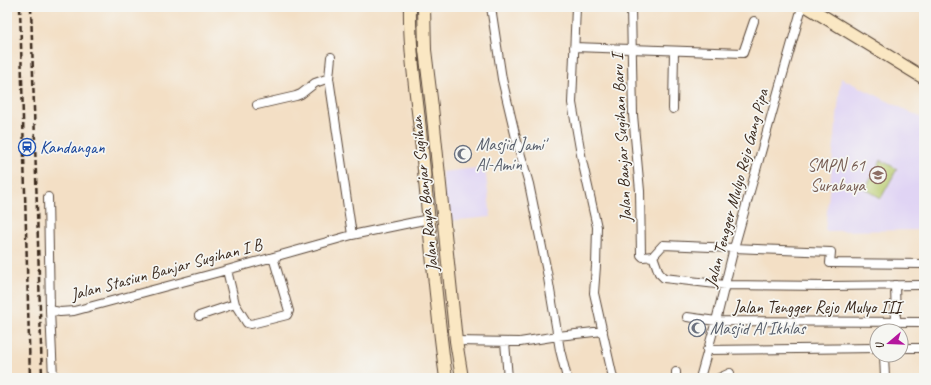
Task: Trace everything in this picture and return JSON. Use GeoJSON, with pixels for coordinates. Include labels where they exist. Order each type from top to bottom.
{"type":"FeatureCollection","features":[{"type":"Feature","properties":{"kind":"main road","name":"Jalan Raya Banjar Sugihan"},"geometry":{"type":"LineString","coordinates":[[410,7],[412,54],[437,309],[446,378]]}},
{"type":"Feature","properties":{"kind":"main road","name":"Jalan Raya Banjar Sugihan"},"geometry":{"type":"LineString","coordinates":[[424,7],[425,50],[456,341],[462,378]]}},
{"type":"Feature","properties":{"kind":"main road"},"geometry":{"type":"LineString","coordinates":[[808,7],[923,75]]}},
{"type":"Feature","properties":{"kind":"main road"},"geometry":{"type":"LineString","coordinates":[[418,109],[432,107]]}},
{"type":"Feature","properties":{"kind":"street"},"geometry":{"type":"LineString","coordinates":[[492,7],[502,79],[532,199],[567,378]]}},
{"type":"Feature","properties":{"kind":"street"},"geometry":{"type":"LineString","coordinates":[[576,7],[572,103],[582,160],[597,227],[594,293],[613,378]]}},
{"type":"Feature","properties":{"kind":"street","name":"Jalan Banjar Sugihan Baru I"},"geometry":{"type":"LineString","coordinates":[[631,7],[633,115],[640,191],[641,255],[643,257],[653,256]]}},
{"type":"Feature","properties":{"kind":"street","name":"Jalan Tengger Mulyo Rejo Gang Pipa"},"geometry":{"type":"LineString","coordinates":[[700,378],[734,248],[802,7]]}},
{"type":"Feature","properties":{"kind":"street"},"geometry":{"type":"LineString","coordinates":[[574,47],[739,53],[744,51],[754,21]]}},
{"type":"Feature","properties":{"kind":"street"},"geometry":{"type":"LineString","coordinates":[[673,109],[674,51]]}},
{"type":"Feature","properties":{"kind":"street"},"geometry":{"type":"LineString","coordinates":[[331,57],[330,78],[352,235]]}},
{"type":"Feature","properties":{"kind":"street"},"geometry":{"type":"LineString","coordinates":[[257,105],[296,96],[315,83],[330,78]]}},
{"type":"Feature","properties":{"kind":"street","name":"Jalan Stasiun Banjar Sugihan I B"},"geometry":{"type":"LineString","coordinates":[[48,197],[50,310],[60,312],[74,311],[352,235],[429,219]]}},
{"type":"Feature","properties":{"kind":"street"},"geometry":{"type":"LineString","coordinates":[[921,285],[827,286],[725,284],[664,278],[659,273],[653,256],[663,245],[831,252],[830,263],[924,264]]}},
{"type":"Feature","properties":{"kind":"street"},"geometry":{"type":"LineString","coordinates":[[227,270],[235,304],[249,324],[289,313],[273,257]]}},
{"type":"Feature","properties":{"kind":"street"},"geometry":{"type":"LineString","coordinates":[[896,285],[896,322]]}},
{"type":"Feature","properties":{"kind":"street"},"geometry":{"type":"LineString","coordinates":[[199,316],[235,304]]}},
{"type":"Feature","properties":{"kind":"street"},"geometry":{"type":"LineString","coordinates":[[50,310],[53,378]]}},
{"type":"Feature","properties":{"kind":"street","name":"Jalan Tengger Rejo Mulyo III"},"geometry":{"type":"LineString","coordinates":[[687,317],[716,321],[924,322]]}},
{"type":"Feature","properties":{"kind":"street"},"geometry":{"type":"LineString","coordinates":[[456,341],[520,342],[603,331]]}},
{"type":"Feature","properties":{"kind":"street"},"geometry":{"type":"LineString","coordinates":[[505,342],[508,378]]}},
{"type":"Feature","properties":{"kind":"street"},"geometry":{"type":"LineString","coordinates":[[707,350],[869,348]]}},
{"type":"Feature","properties":{"kind":"street"},"geometry":{"type":"LineString","coordinates":[[909,348],[924,348]]}},
{"type":"Feature","properties":{"kind":"street"},"geometry":{"type":"LineString","coordinates":[[884,363],[885,378]]}},
{"type":"Feature","properties":{"kind":"street"},"geometry":{"type":"LineString","coordinates":[[719,378],[730,373]]}},
{"type":"Feature","properties":{"kind":"shaded area","name":"SMPN 61 Surabaya"},"geometry":{"type":"Polygon","coordinates":[[[841,78],[924,119],[924,230],[825,231],[841,78]]]}},
{"type":"Feature","properties":{"kind":"shaded area"},"geometry":{"type":"Polygon","coordinates":[[[485,167],[491,217],[447,221],[442,172],[485,167]]]}},
{"type":"Feature","properties":{"kind":"green space"},"geometry":{"type":"Polygon","coordinates":[[[881,160],[897,169],[881,198],[865,189],[881,160]]]}},
{"type":"Feature","properties":{"kind":"railway"},"geometry":{"type":"LineString","coordinates":[[20,7],[30,378]]}},
{"type":"Feature","properties":{"kind":"railway"},"geometry":{"type":"LineString","coordinates":[[31,7],[42,378]]}},
{"type":"Feature","properties":{"kind":"place","name":"Kandangan"},"geometry":{"type":"Point","coordinates":[27,147]}},
{"type":"Feature","properties":{"kind":"place","name":"Masjid Jami' Al-Amin"},"geometry":{"type":"Point","coordinates":[463,154]}},
{"type":"Feature","properties":{"kind":"place","name":"SMPN 61 Surabaya"},"geometry":{"type":"Point","coordinates":[878,175]}},
{"type":"Feature","properties":{"kind":"place","name":"Masjid Al Ikhlas"},"geometry":{"type":"Point","coordinates":[697,328]}}]}
